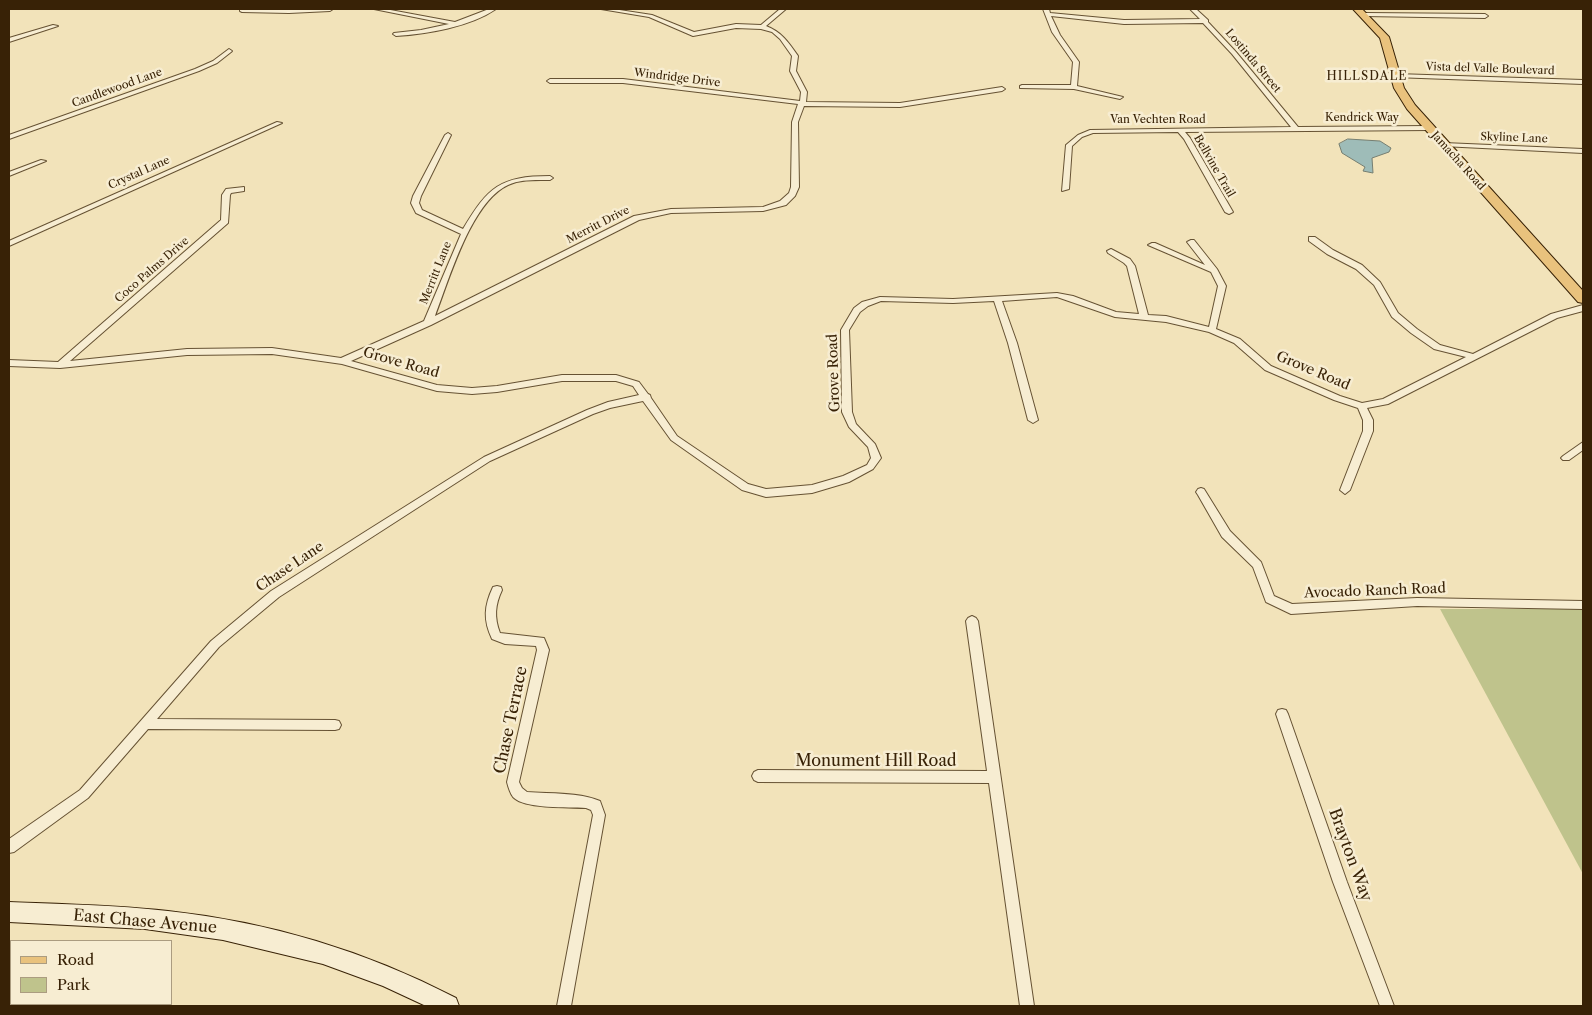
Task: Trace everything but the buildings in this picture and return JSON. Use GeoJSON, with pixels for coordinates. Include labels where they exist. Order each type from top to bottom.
{"type":"FeatureCollection","features":[{"type":"Feature","properties":{"kind":"main road","name":"Jamacha Road"},"geometry":{"type":"LineString","coordinates":[[1362,12],[1384,37],[1399,88],[1411,108],[1583,299]]}},
{"type":"Feature","properties":{"kind":"main road","name":"East Chase Avenue"},"geometry":{"type":"LineString","coordinates":[[9,912],[152,919],[240,932],[307,949],[366,969],[448,1006]]}},
{"type":"Feature","properties":{"kind":"street"},"geometry":{"type":"LineString","coordinates":[[242,10],[298,11],[330,9]]}},
{"type":"Feature","properties":{"kind":"street"},"geometry":{"type":"LineString","coordinates":[[376,9],[457,24]]}},
{"type":"Feature","properties":{"kind":"street"},"geometry":{"type":"LineString","coordinates":[[396,34],[415,34],[457,24],[492,9]]}},
{"type":"Feature","properties":{"kind":"street","name":"Merritt Drive"},"geometry":{"type":"LineString","coordinates":[[342,361],[428,323],[637,218],[671,211],[764,209],[783,203],[792,194],[795,187],[795,122],[802,104],[804,92],[793,71],[795,56],[782,38],[774,31],[762,27],[736,26],[693,34],[650,16],[604,9]]}},
{"type":"Feature","properties":{"kind":"street"},"geometry":{"type":"LineString","coordinates":[[762,27],[783,9]]}},
{"type":"Feature","properties":{"kind":"street","name":"Lostinda Street"},"geometry":{"type":"LineString","coordinates":[[1193,9],[1206,21],[1295,128]]}},
{"type":"Feature","properties":{"kind":"street"},"geometry":{"type":"LineString","coordinates":[[1425,9],[1431,16]]}},
{"type":"Feature","properties":{"kind":"street"},"geometry":{"type":"LineString","coordinates":[[1074,87],[1078,63],[1075,55],[1057,36],[1047,11],[1124,22],[1206,21]]}},
{"type":"Feature","properties":{"kind":"street"},"geometry":{"type":"LineString","coordinates":[[1362,12],[1431,16],[1485,16]]}},
{"type":"Feature","properties":{"kind":"street"},"geometry":{"type":"LineString","coordinates":[[9,40],[55,26]]}},
{"type":"Feature","properties":{"kind":"street","name":"Candlewood Lane"},"geometry":{"type":"LineString","coordinates":[[9,137],[197,70],[215,62],[229,51]]}},
{"type":"Feature","properties":{"kind":"street","name":"Vista del Valle Boulevard"},"geometry":{"type":"LineString","coordinates":[[1396,76],[1583,82]]}},
{"type":"Feature","properties":{"kind":"street","name":"Windridge Drive"},"geometry":{"type":"LineString","coordinates":[[550,81],[623,81],[802,104],[909,104],[1002,89]]}},
{"type":"Feature","properties":{"kind":"street"},"geometry":{"type":"LineString","coordinates":[[1022,87],[1074,87],[1120,97]]}},
{"type":"Feature","properties":{"kind":"street","name":"Crystal Lane"},"geometry":{"type":"LineString","coordinates":[[9,244],[279,123]]}},
{"type":"Feature","properties":{"kind":"street","name":"Kendrick Way"},"geometry":{"type":"LineString","coordinates":[[1295,128],[1429,128]]}},
{"type":"Feature","properties":{"kind":"street","name":"Van Vechten Road"},"geometry":{"type":"LineString","coordinates":[[1065,189],[1069,145],[1080,136],[1092,131],[1295,128]]}},
{"type":"Feature","properties":{"kind":"street","name":"Bellvine Trail"},"geometry":{"type":"LineString","coordinates":[[1180,131],[1188,138],[1229,212]]}},
{"type":"Feature","properties":{"kind":"street","name":"Merritt Lane"},"geometry":{"type":"LineString","coordinates":[[448,135],[416,196],[416,203],[418,211],[465,233]]}},
{"type":"Feature","properties":{"kind":"street","name":"Skyline Lane"},"geometry":{"type":"LineString","coordinates":[[1444,145],[1583,151]]}},
{"type":"Feature","properties":{"kind":"street"},"geometry":{"type":"LineString","coordinates":[[9,174],[43,161]]}},
{"type":"Feature","properties":{"kind":"street","name":"Merritt Lane"},"geometry":{"type":"LineString","coordinates":[[428,323],[465,233],[480,205],[502,185],[521,179],[550,178]]}},
{"type":"Feature","properties":{"kind":"street","name":"Coco Palms Drive"},"geometry":{"type":"LineString","coordinates":[[60,365],[225,222],[226,196],[229,191],[241,190]]}},
{"type":"Feature","properties":{"kind":"street"},"geometry":{"type":"LineString","coordinates":[[1312,238],[1330,252],[1359,267],[1377,284],[1395,315],[1414,331],[1437,347],[1472,356]]}},
{"type":"Feature","properties":{"kind":"street"},"geometry":{"type":"LineString","coordinates":[[1191,242],[1214,271],[1222,286],[1212,330]]}},
{"type":"Feature","properties":{"kind":"street"},"geometry":{"type":"LineString","coordinates":[[1152,245],[1214,271]]}},
{"type":"Feature","properties":{"kind":"street"},"geometry":{"type":"LineString","coordinates":[[1111,251],[1127,261],[1131,266],[1144,317]]}},
{"type":"Feature","properties":{"kind":"street","name":"Grove Road"},"geometry":{"type":"LineString","coordinates":[[9,362],[60,365],[138,356],[219,351],[272,351],[342,361],[437,388],[472,391],[497,389],[562,378],[616,378],[633,382],[646,397],[674,438],[745,487],[766,493],[812,489],[846,479],[870,467],[876,458],[872,446],[852,425],[847,412],[845,330],[857,310],[865,304],[880,299],[943,301],[1057,295],[1115,314],[1187,323],[1212,330],[1237,341],[1268,368],[1337,398],[1362,406],[1385,402],[1472,356],[1554,316],[1583,308]]}},
{"type":"Feature","properties":{"kind":"street"},"geometry":{"type":"LineString","coordinates":[[997,298],[1009,328],[1022,386],[1034,420]]}},
{"type":"Feature","properties":{"kind":"street","name":"Chase Lane"},"geometry":{"type":"LineString","coordinates":[[9,847],[84,794],[216,644],[256,608],[324,562],[487,459],[590,412],[608,405],[646,397]]}},
{"type":"Feature","properties":{"kind":"street"},"geometry":{"type":"LineString","coordinates":[[1345,490],[1368,430],[1368,420],[1362,406]]}},
{"type":"Feature","properties":{"kind":"street"},"geometry":{"type":"LineString","coordinates":[[1566,458],[1583,445]]}},
{"type":"Feature","properties":{"kind":"street","name":"Avocado Ranch Road"},"geometry":{"type":"LineString","coordinates":[[1201,492],[1226,534],[1257,565],[1270,599],[1291,609],[1417,602],[1583,606]]}},
{"type":"Feature","properties":{"kind":"street","name":"Chase Terrace"},"geometry":{"type":"LineString","coordinates":[[496,590],[490,602],[491,626],[496,636],[505,639],[540,641],[542,650],[513,782],[517,792],[525,798],[586,802],[596,805],[599,815],[564,1006]]}},
{"type":"Feature","properties":{"kind":"street"},"geometry":{"type":"LineString","coordinates":[[972,621],[1027,1006]]}},
{"type":"Feature","properties":{"kind":"street","name":"Brayton Way"},"geometry":{"type":"LineString","coordinates":[[1282,714],[1340,882],[1387,1006]]}},
{"type":"Feature","properties":{"kind":"street"},"geometry":{"type":"LineString","coordinates":[[146,724],[335,725]]}},
{"type":"Feature","properties":{"kind":"street","name":"Monument Hill Road"},"geometry":{"type":"LineString","coordinates":[[758,776],[995,777]]}},
{"type":"Feature","properties":{"kind":"green space"},"geometry":{"type":"Polygon","coordinates":[[[1440,609],[1583,609],[1583,874],[1440,609]]]}},
{"type":"Feature","properties":{"kind":"water"},"geometry":{"type":"Polygon","coordinates":[[[1348,139],[1380,141],[1391,148],[1389,152],[1372,158],[1373,173],[1363,171],[1365,167],[1342,153],[1339,144],[1348,139]]]}},
{"type":"Feature","properties":{"kind":"district","name":"HILLSDALE"},"geometry":{"type":"Point","coordinates":[1367,77]}}]}
